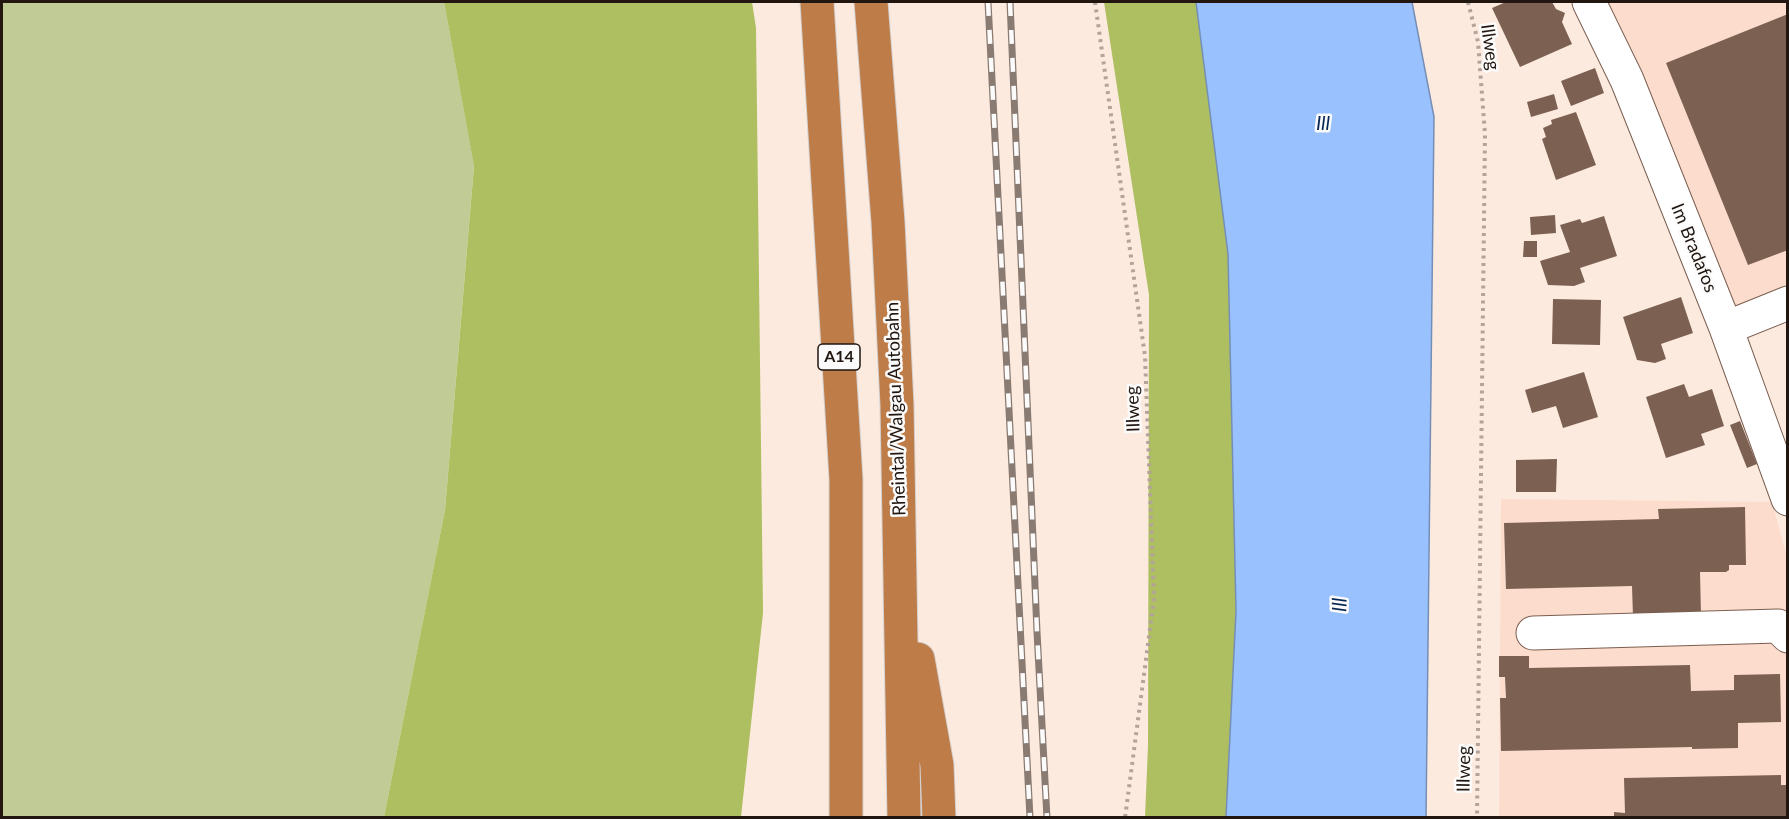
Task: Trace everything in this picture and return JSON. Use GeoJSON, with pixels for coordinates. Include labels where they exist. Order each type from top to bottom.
{"type":"FeatureCollection","features":[{"type":"Feature","properties":{"kind":"highway","name":"A14"},"geometry":{"type":"LineString","coordinates":[[817,2],[846,478],[846,818]]}},
{"type":"Feature","properties":{"kind":"highway","name":"Rheintal/Walgau Autobahn"},"geometry":{"type":"LineString","coordinates":[[871,2],[888,222],[897,405],[904,818]]}},
{"type":"Feature","properties":{"kind":"highway"},"geometry":{"type":"LineString","coordinates":[[901,569],[937,765],[939,818]]}},
{"type":"Feature","properties":{"kind":"street","name":"Im Bradafos"},"geometry":{"type":"LineString","coordinates":[[1589,2],[1627,80],[1726,328],[1788,499]]}},
{"type":"Feature","properties":{"kind":"street"},"geometry":{"type":"LineString","coordinates":[[1726,328],[1788,303]]}},
{"type":"Feature","properties":{"kind":"street"},"geometry":{"type":"LineString","coordinates":[[1533,633],[1778,626],[1788,636]]}},
{"type":"Feature","properties":{"kind":"path","name":"Illweg"},"geometry":{"type":"LineString","coordinates":[[1095,2],[1144,356],[1154,599],[1125,818]]}},
{"type":"Feature","properties":{"kind":"path","name":"Illweg"},"geometry":{"type":"LineString","coordinates":[[1468,2],[1478,42],[1485,134],[1477,818]]}},
{"type":"Feature","properties":{"kind":"shaded area"},"geometry":{"type":"Polygon","coordinates":[[[1599,2],[1787,2],[1787,314],[1739,332],[1599,2]]]}},
{"type":"Feature","properties":{"kind":"shaded area"},"geometry":{"type":"Polygon","coordinates":[[[1501,499],[1772,502],[1787,557],[1787,817],[1499,818],[1501,499]]]}},
{"type":"Feature","properties":{"kind":"green space"},"geometry":{"type":"Polygon","coordinates":[[[2,2],[444,2],[474,165],[445,510],[384,817],[2,818],[2,2]]]}},
{"type":"Feature","properties":{"kind":"green space"},"geometry":{"type":"Polygon","coordinates":[[[444,2],[752,2],[756,28],[763,613],[741,817],[384,817],[445,510],[474,166],[444,2]]]}},
{"type":"Feature","properties":{"kind":"green space"},"geometry":{"type":"Polygon","coordinates":[[[1104,2],[1196,2],[1228,254],[1236,611],[1226,817],[1145,817],[1148,746],[1149,295],[1104,2]]]}},
{"type":"Feature","properties":{"kind":"water","name":"Ill"},"geometry":{"type":"Polygon","coordinates":[[[1196,2],[1412,2],[1434,117],[1426,817],[1226,817],[1236,611],[1228,254],[1196,2]]]}},
{"type":"Feature","properties":{"kind":"building"},"geometry":{"type":"Polygon","coordinates":[[[1506,2],[1552,2],[1556,9],[1565,13],[1562,22],[1572,44],[1520,67],[1492,8],[1506,2]]]}},
{"type":"Feature","properties":{"kind":"building"},"geometry":{"type":"Polygon","coordinates":[[[1788,14],[1788,250],[1748,265],[1666,63],[1788,14]]]}},
{"type":"Feature","properties":{"kind":"building"},"geometry":{"type":"Polygon","coordinates":[[[1595,68],[1604,93],[1571,106],[1561,81],[1595,68]]]}},
{"type":"Feature","properties":{"kind":"building"},"geometry":{"type":"Polygon","coordinates":[[[1554,94],[1558,109],[1531,117],[1527,102],[1554,94]]]}},
{"type":"Feature","properties":{"kind":"building"},"geometry":{"type":"Polygon","coordinates":[[[1576,112],[1596,165],[1556,180],[1542,139],[1546,137],[1543,128],[1552,124],[1551,120],[1576,112]]]}},
{"type":"Feature","properties":{"kind":"building"},"geometry":{"type":"Polygon","coordinates":[[[1555,215],[1556,233],[1531,235],[1530,217],[1555,215]]]}},
{"type":"Feature","properties":{"kind":"building"},"geometry":{"type":"Polygon","coordinates":[[[1604,216],[1617,256],[1580,268],[1585,282],[1574,286],[1548,285],[1540,261],[1570,252],[1560,225],[1580,219],[1582,223],[1604,216]]]}},
{"type":"Feature","properties":{"kind":"building"},"geometry":{"type":"Polygon","coordinates":[[[1524,241],[1537,241],[1537,257],[1523,257],[1524,241]]]}},
{"type":"Feature","properties":{"kind":"building"},"geometry":{"type":"Polygon","coordinates":[[[1681,297],[1693,333],[1661,344],[1666,359],[1655,363],[1637,360],[1623,317],[1681,297]]]}},
{"type":"Feature","properties":{"kind":"building"},"geometry":{"type":"Polygon","coordinates":[[[1553,299],[1601,300],[1600,345],[1552,344],[1553,299]]]}},
{"type":"Feature","properties":{"kind":"building"},"geometry":{"type":"Polygon","coordinates":[[[1584,372],[1598,417],[1563,428],[1556,406],[1532,413],[1525,390],[1584,372]]]}},
{"type":"Feature","properties":{"kind":"building"},"geometry":{"type":"Polygon","coordinates":[[[1684,384],[1689,397],[1712,389],[1724,426],[1701,434],[1705,445],[1666,458],[1646,397],[1684,384]]]}},
{"type":"Feature","properties":{"kind":"building"},"geometry":{"type":"Polygon","coordinates":[[[1740,421],[1757,464],[1747,468],[1730,425],[1740,421]]]}},
{"type":"Feature","properties":{"kind":"building"},"geometry":{"type":"Polygon","coordinates":[[[1557,459],[1556,492],[1516,492],[1516,460],[1557,459]]]}},
{"type":"Feature","properties":{"kind":"building"},"geometry":{"type":"Polygon","coordinates":[[[1745,507],[1746,565],[1729,565],[1729,570],[1726,572],[1700,572],[1701,615],[1633,617],[1632,586],[1506,589],[1504,523],[1659,519],[1658,509],[1745,507]]]}},
{"type":"Feature","properties":{"kind":"building"},"geometry":{"type":"Polygon","coordinates":[[[1499,656],[1529,656],[1529,668],[1690,665],[1691,691],[1734,690],[1734,675],[1780,674],[1781,722],[1738,723],[1738,748],[1501,751],[1500,698],[1506,698],[1505,677],[1499,677],[1499,656]]]}},
{"type":"Feature","properties":{"kind":"building"},"geometry":{"type":"Polygon","coordinates":[[[1781,775],[1781,785],[1788,785],[1788,818],[1614,818],[1614,812],[1625,813],[1624,778],[1781,775]]]}},
{"type":"Feature","properties":{"kind":"railway"},"geometry":{"type":"LineString","coordinates":[[988,2],[1030,818]]}},
{"type":"Feature","properties":{"kind":"railway"},"geometry":{"type":"LineString","coordinates":[[1010,2],[1047,818]]}}]}
